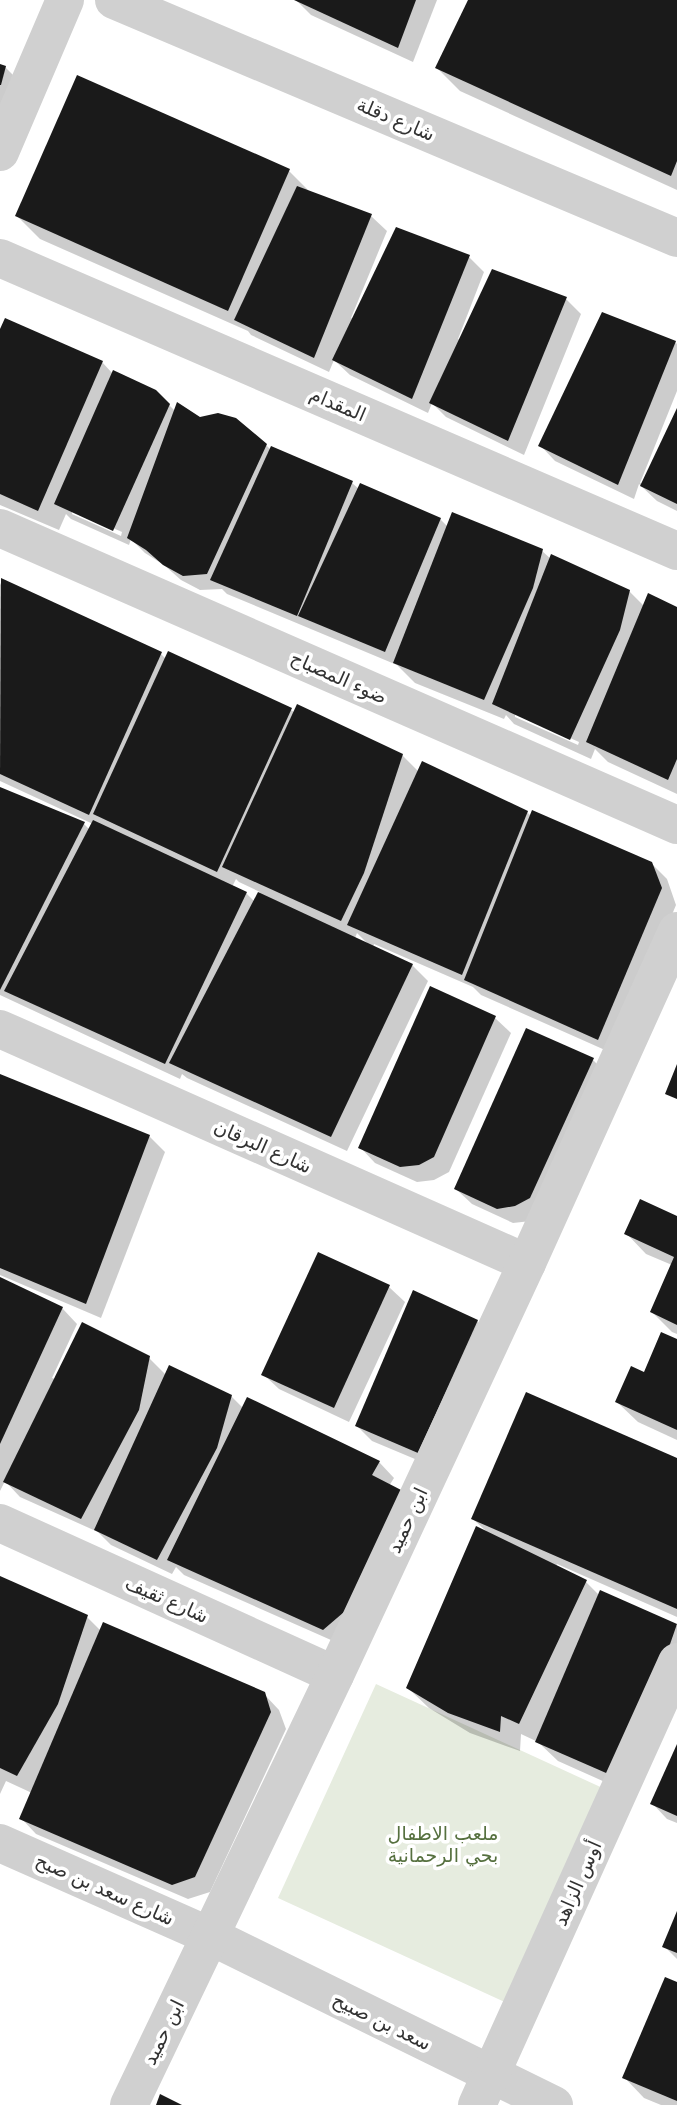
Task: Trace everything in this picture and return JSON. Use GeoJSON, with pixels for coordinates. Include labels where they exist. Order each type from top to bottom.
{"type":"FeatureCollection","features":[{"type":"Feature","properties":{"kind":"street"},"geometry":{"type":"LineString","coordinates":[[0,152],[65,0]]}},
{"type":"Feature","properties":{"kind":"street","name":"شارع دقلة"},"geometry":{"type":"LineString","coordinates":[[114,0],[677,237]]}},
{"type":"Feature","properties":{"kind":"street","name":"المقدام"},"geometry":{"type":"LineString","coordinates":[[0,258],[677,551]]}},
{"type":"Feature","properties":{"kind":"street","name":"ضوء المصباح"},"geometry":{"type":"LineString","coordinates":[[0,528],[677,825]]}},
{"type":"Feature","properties":{"kind":"street","name":"ابن حميد"},"geometry":{"type":"LineString","coordinates":[[129,2105],[335,1675],[527,1263],[677,931]]}},
{"type":"Feature","properties":{"kind":"street","name":"شارع البرقان"},"geometry":{"type":"LineString","coordinates":[[0,1029],[527,1263]]}},
{"type":"Feature","properties":{"kind":"street","name":"شارع ثقيف"},"geometry":{"type":"LineString","coordinates":[[0,1523],[335,1675]]}},
{"type":"Feature","properties":{"kind":"street","name":"أوس الزاهد"},"geometry":{"type":"LineString","coordinates":[[484,2090],[677,1661]]}},
{"type":"Feature","properties":{"kind":"street","name":"شارع سعد بن صبح"},"geometry":{"type":"LineString","coordinates":[[0,1843],[210,1936]]}},
{"type":"Feature","properties":{"kind":"street","name":"سعد بن صبيح"},"geometry":{"type":"LineString","coordinates":[[210,1936],[484,2090],[554,2105]]}},
{"type":"Feature","properties":{"kind":"green space","name":"ملعب الاطفال بحي الرحمانية"},"geometry":{"type":"Polygon","coordinates":[[[376,1684],[607,1790],[509,2004],[278,1898],[376,1684]]]}},
{"type":"Feature","properties":{"kind":"building"},"geometry":{"type":"Polygon","coordinates":[[[294,0],[416,0],[398,48],[294,0]]]}},
{"type":"Feature","properties":{"kind":"building"},"geometry":{"type":"Polygon","coordinates":[[[468,0],[677,0],[677,161],[671,176],[435,68],[468,0]]]}},
{"type":"Feature","properties":{"kind":"building"},"geometry":{"type":"Polygon","coordinates":[[[0,64],[6,66],[1,85],[0,85],[0,64]]]}},
{"type":"Feature","properties":{"kind":"building"},"geometry":{"type":"Polygon","coordinates":[[[77,75],[290,169],[228,311],[15,216],[77,75]]]}},
{"type":"Feature","properties":{"kind":"building"},"geometry":{"type":"Polygon","coordinates":[[[297,186],[372,214],[314,358],[234,320],[297,186]]]}},
{"type":"Feature","properties":{"kind":"building"},"geometry":{"type":"Polygon","coordinates":[[[396,227],[470,255],[412,399],[332,360],[396,227]]]}},
{"type":"Feature","properties":{"kind":"building"},"geometry":{"type":"Polygon","coordinates":[[[492,269],[567,297],[508,441],[429,403],[492,269]]]}},
{"type":"Feature","properties":{"kind":"building"},"geometry":{"type":"Polygon","coordinates":[[[602,312],[676,341],[618,485],[538,446],[602,312]]]}},
{"type":"Feature","properties":{"kind":"building"},"geometry":{"type":"Polygon","coordinates":[[[5,318],[103,361],[38,511],[0,494],[0,329],[5,318]]]}},
{"type":"Feature","properties":{"kind":"building"},"geometry":{"type":"Polygon","coordinates":[[[113,370],[156,390],[170,404],[113,531],[54,504],[113,370]]]}},
{"type":"Feature","properties":{"kind":"building"},"geometry":{"type":"Polygon","coordinates":[[[177,402],[200,417],[218,413],[236,418],[267,444],[207,574],[183,576],[163,565],[127,538],[177,402]]]}},
{"type":"Feature","properties":{"kind":"building"},"geometry":{"type":"Polygon","coordinates":[[[677,408],[677,504],[640,486],[677,408]]]}},
{"type":"Feature","properties":{"kind":"building"},"geometry":{"type":"Polygon","coordinates":[[[271,446],[353,481],[297,616],[210,580],[271,446]]]}},
{"type":"Feature","properties":{"kind":"building"},"geometry":{"type":"Polygon","coordinates":[[[360,483],[441,518],[385,652],[298,616],[360,483]]]}},
{"type":"Feature","properties":{"kind":"building"},"geometry":{"type":"Polygon","coordinates":[[[452,512],[543,549],[533,588],[484,700],[393,663],[452,512]]]}},
{"type":"Feature","properties":{"kind":"building"},"geometry":{"type":"Polygon","coordinates":[[[551,554],[630,590],[620,630],[570,740],[492,704],[551,554]]]}},
{"type":"Feature","properties":{"kind":"building"},"geometry":{"type":"Polygon","coordinates":[[[1,578],[162,652],[89,815],[0,774],[1,578]]]}},
{"type":"Feature","properties":{"kind":"building"},"geometry":{"type":"Polygon","coordinates":[[[648,593],[677,607],[677,759],[668,780],[586,742],[648,593]]]}},
{"type":"Feature","properties":{"kind":"building"},"geometry":{"type":"Polygon","coordinates":[[[168,651],[292,708],[217,872],[93,814],[168,651]]]}},
{"type":"Feature","properties":{"kind":"building"},"geometry":{"type":"Polygon","coordinates":[[[297,704],[403,754],[364,873],[341,921],[222,867],[297,704]]]}},
{"type":"Feature","properties":{"kind":"building"},"geometry":{"type":"Polygon","coordinates":[[[422,761],[528,811],[462,975],[347,925],[422,761]]]}},
{"type":"Feature","properties":{"kind":"building"},"geometry":{"type":"Polygon","coordinates":[[[0,787],[85,822],[0,990],[0,787]]]}},
{"type":"Feature","properties":{"kind":"building"},"geometry":{"type":"Polygon","coordinates":[[[532,810],[652,862],[662,888],[598,1040],[464,980],[532,810]]]}},
{"type":"Feature","properties":{"kind":"building"},"geometry":{"type":"Polygon","coordinates":[[[93,820],[247,892],[165,1064],[4,991],[93,820]]]}},
{"type":"Feature","properties":{"kind":"building"},"geometry":{"type":"Polygon","coordinates":[[[258,892],[413,964],[331,1137],[169,1063],[258,892]]]}},
{"type":"Feature","properties":{"kind":"building"},"geometry":{"type":"Polygon","coordinates":[[[430,986],[496,1016],[434,1157],[419,1165],[400,1167],[358,1148],[430,986]]]}},
{"type":"Feature","properties":{"kind":"building"},"geometry":{"type":"Polygon","coordinates":[[[526,1028],[594,1058],[530,1198],[515,1206],[497,1209],[454,1189],[526,1028]]]}},
{"type":"Feature","properties":{"kind":"building"},"geometry":{"type":"Polygon","coordinates":[[[677,1064],[677,1099],[665,1094],[677,1064]]]}},
{"type":"Feature","properties":{"kind":"building"},"geometry":{"type":"Polygon","coordinates":[[[0,1074],[150,1135],[86,1304],[0,1268],[0,1074]]]}},
{"type":"Feature","properties":{"kind":"building"},"geometry":{"type":"Polygon","coordinates":[[[640,1199],[677,1216],[677,1325],[650,1312],[674,1257],[624,1234],[640,1199]]]}},
{"type":"Feature","properties":{"kind":"building"},"geometry":{"type":"Polygon","coordinates":[[[318,1252],[390,1285],[334,1408],[261,1375],[318,1252]]]}},
{"type":"Feature","properties":{"kind":"building"},"geometry":{"type":"Polygon","coordinates":[[[0,1277],[63,1307],[0,1444],[0,1277]]]}},
{"type":"Feature","properties":{"kind":"building"},"geometry":{"type":"Polygon","coordinates":[[[413,1290],[478,1320],[418,1453],[355,1426],[413,1290]]]}},
{"type":"Feature","properties":{"kind":"building"},"geometry":{"type":"Polygon","coordinates":[[[82,1322],[150,1356],[139,1410],[81,1519],[3,1482],[82,1322]]]}},
{"type":"Feature","properties":{"kind":"building"},"geometry":{"type":"Polygon","coordinates":[[[661,1332],[677,1339],[677,1430],[615,1402],[631,1366],[644,1372],[661,1332]]]}},
{"type":"Feature","properties":{"kind":"building"},"geometry":{"type":"Polygon","coordinates":[[[169,1365],[232,1395],[217,1448],[157,1560],[94,1530],[169,1365]]]}},
{"type":"Feature","properties":{"kind":"building"},"geometry":{"type":"Polygon","coordinates":[[[526,1392],[677,1458],[677,1609],[471,1519],[526,1392]]]}},
{"type":"Feature","properties":{"kind":"building"},"geometry":{"type":"Polygon","coordinates":[[[247,1397],[380,1461],[372,1475],[405,1492],[351,1606],[323,1630],[167,1560],[247,1397]]]}},
{"type":"Feature","properties":{"kind":"building"},"geometry":{"type":"Polygon","coordinates":[[[476,1526],[587,1580],[519,1724],[501,1716],[500,1732],[448,1713],[406,1688],[476,1526]]]}},
{"type":"Feature","properties":{"kind":"building"},"geometry":{"type":"Polygon","coordinates":[[[0,1576],[88,1615],[58,1704],[17,1776],[0,1768],[0,1576]]]}},
{"type":"Feature","properties":{"kind":"building"},"geometry":{"type":"Polygon","coordinates":[[[600,1590],[677,1624],[659,1676],[613,1776],[535,1742],[600,1590]]]}},
{"type":"Feature","properties":{"kind":"building"},"geometry":{"type":"Polygon","coordinates":[[[103,1622],[265,1692],[271,1712],[195,1877],[172,1885],[19,1819],[103,1622]]]}},
{"type":"Feature","properties":{"kind":"building"},"geometry":{"type":"Polygon","coordinates":[[[677,1744],[677,1816],[650,1804],[677,1744]]]}},
{"type":"Feature","properties":{"kind":"building"},"geometry":{"type":"Polygon","coordinates":[[[677,1911],[677,1953],[662,1947],[677,1911]]]}},
{"type":"Feature","properties":{"kind":"building"},"geometry":{"type":"Polygon","coordinates":[[[665,1977],[677,1982],[677,2101],[622,2078],[665,1977]]]}},
{"type":"Feature","properties":{"kind":"building"},"geometry":{"type":"Polygon","coordinates":[[[160,2094],[182,2105],[156,2105],[160,2094]]]}}]}
